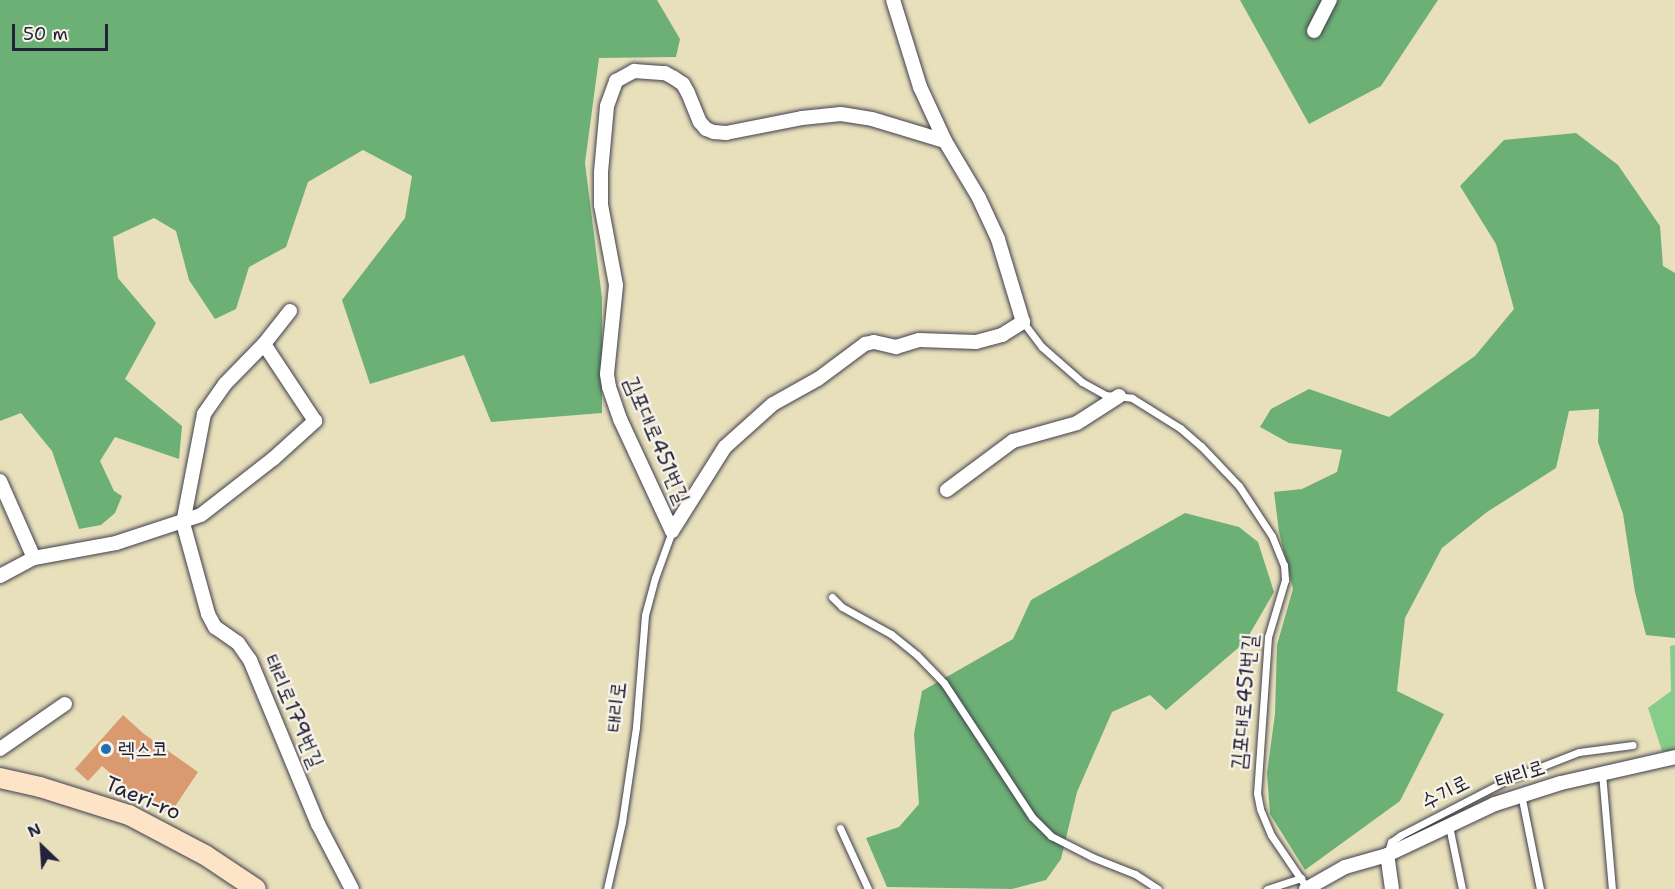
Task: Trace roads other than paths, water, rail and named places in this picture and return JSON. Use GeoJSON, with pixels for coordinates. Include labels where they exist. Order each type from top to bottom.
{"type":"FeatureCollection","features":[{"type":"Feature","properties":{"kind":"street","name":"김포대로451번길"},"geometry":{"type":"LineString","coordinates":[[672,531],[725,447],[773,404],[818,379],[865,344],[874,342],[896,347],[919,339],[976,342],[1002,335],[1023,322],[998,239],[979,198],[945,141],[920,87],[893,0]]}},
{"type":"Feature","properties":{"kind":"street"},"geometry":{"type":"LineString","coordinates":[[1314,31],[1330,0]]}},
{"type":"Feature","properties":{"kind":"street","name":"김포대로451번길"},"geometry":{"type":"LineString","coordinates":[[672,531],[621,419],[609,387],[607,374],[616,285],[601,205],[601,172],[607,106],[616,81],[634,71],[665,73],[683,84],[700,122],[706,129],[714,132],[726,133],[811,117],[841,114],[872,118],[945,141]]}},
{"type":"Feature","properties":{"kind":"street","name":"태리로179번길"},"geometry":{"type":"LineString","coordinates":[[291,312],[225,384],[204,414],[183,522],[211,622],[238,643],[250,660],[318,824],[352,889]]}},
{"type":"Feature","properties":{"kind":"street"},"geometry":{"type":"LineString","coordinates":[[0,576],[34,558],[116,543],[183,522],[216,506],[315,421],[264,344]]}},
{"type":"Feature","properties":{"kind":"street"},"geometry":{"type":"LineString","coordinates":[[947,490],[1013,441],[1077,423],[1119,396]]}},
{"type":"Feature","properties":{"kind":"street"},"geometry":{"type":"LineString","coordinates":[[0,481],[34,558]]}},
{"type":"Feature","properties":{"kind":"street"},"geometry":{"type":"LineString","coordinates":[[0,749],[65,704]]}},
{"type":"Feature","properties":{"kind":"street","name":"태리로"},"geometry":{"type":"LineString","coordinates":[[1305,885],[1345,867],[1386,855],[1521,794],[1602,772],[1675,757]]}},
{"type":"Feature","properties":{"kind":"street","name":"Taeri-ro"},"geometry":{"type":"LineString","coordinates":[[0,778],[40,787],[129,815],[205,855],[256,889]]}},
{"type":"Feature","properties":{"kind":"street"},"geometry":{"type":"LineString","coordinates":[[1386,855],[1392,889]]}},
{"type":"Feature","properties":{"kind":"lane","name":"김포대로451번길"},"geometry":{"type":"LineString","coordinates":[[1023,322],[1042,347],[1082,382],[1105,395],[1132,398],[1159,414],[1201,446],[1239,486],[1266,526],[1279,553],[1286,580],[1268,638],[1257,793],[1260,809],[1271,835],[1305,885]]}},
{"type":"Feature","properties":{"kind":"lane","name":"태리로"},"geometry":{"type":"LineString","coordinates":[[607,889],[622,822],[636,727],[645,615],[655,578],[672,531]]}},
{"type":"Feature","properties":{"kind":"lane"},"geometry":{"type":"LineString","coordinates":[[832,597],[842,607],[891,634],[917,655],[944,683],[1032,817],[1051,836],[1092,857],[1135,874],[1158,889]]}},
{"type":"Feature","properties":{"kind":"lane","name":"수기로"},"geometry":{"type":"LineString","coordinates":[[1386,855],[1391,842],[1401,835],[1507,780],[1579,752],[1633,745]]}},
{"type":"Feature","properties":{"kind":"lane"},"geometry":{"type":"LineString","coordinates":[[1602,772],[1612,889]]}},
{"type":"Feature","properties":{"kind":"lane"},"geometry":{"type":"LineString","coordinates":[[1521,794],[1540,889]]}},
{"type":"Feature","properties":{"kind":"lane"},"geometry":{"type":"LineString","coordinates":[[1449,826],[1462,889]]}},
{"type":"Feature","properties":{"kind":"lane"},"geometry":{"type":"LineString","coordinates":[[840,828],[868,889]]}},
{"type":"Feature","properties":{"kind":"lane"},"geometry":{"type":"LineString","coordinates":[[1267,889],[1305,885]]}},
{"type":"Feature","properties":{"kind":"place","name":"렉스코"},"geometry":{"type":"Point","coordinates":[106,749]}}]}
